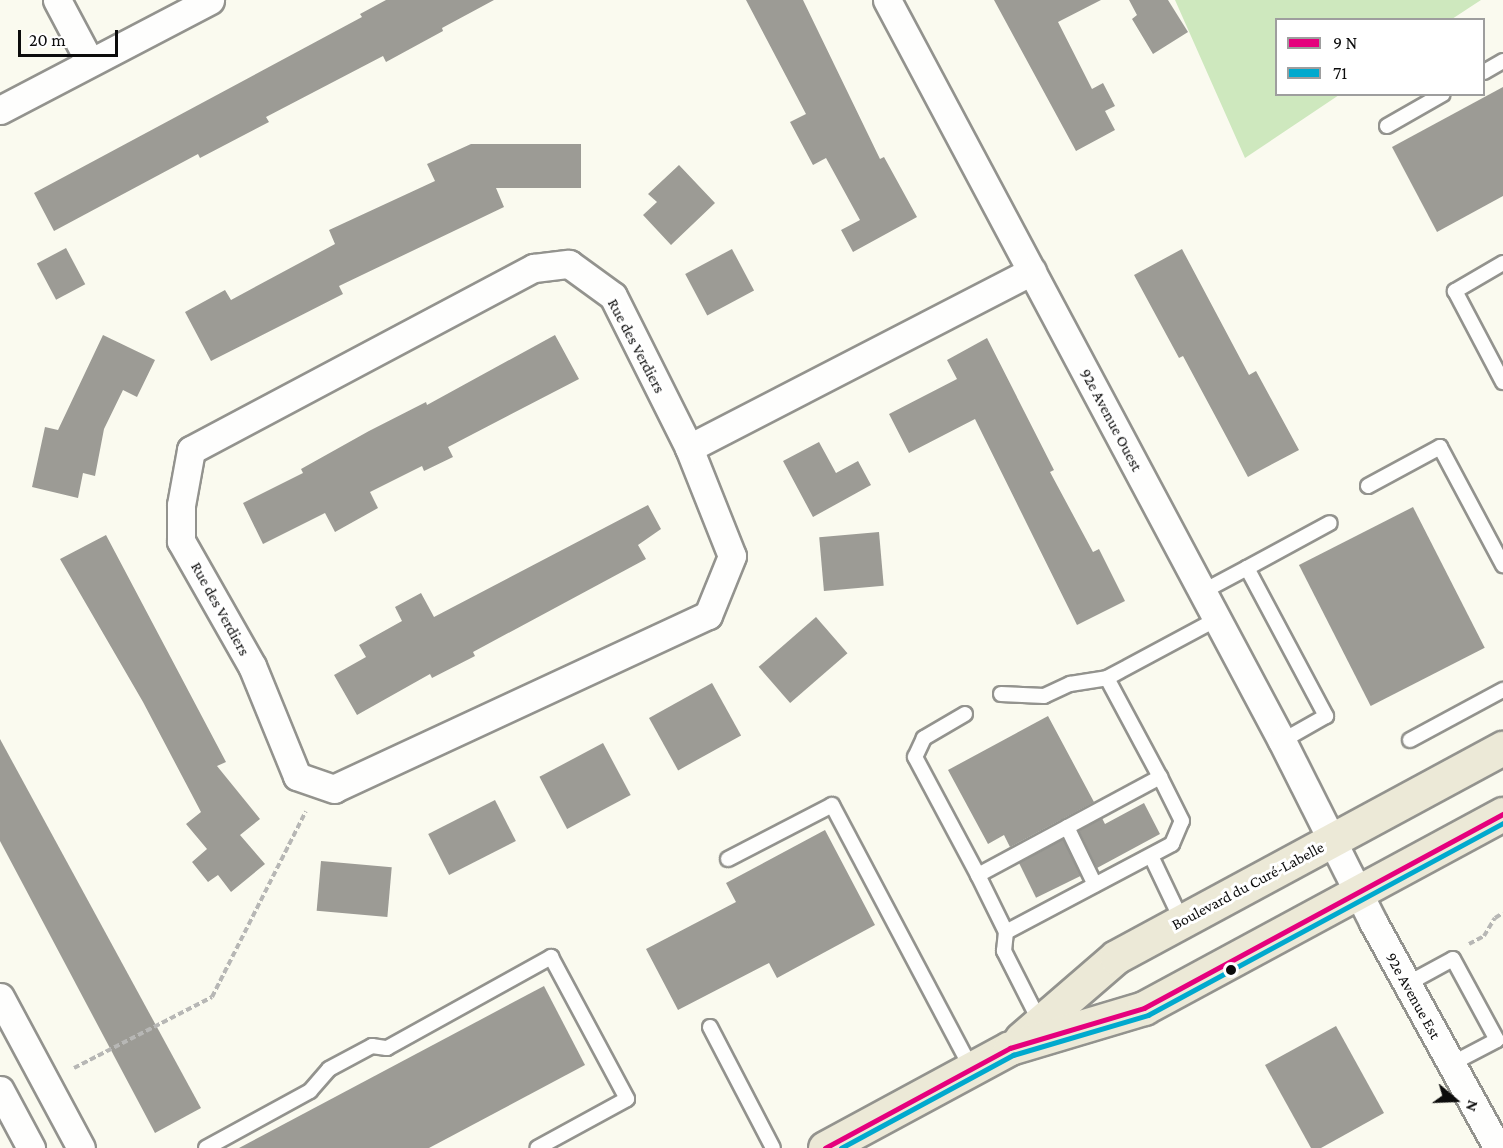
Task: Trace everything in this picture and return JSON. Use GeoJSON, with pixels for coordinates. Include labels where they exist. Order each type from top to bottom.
{"type":"FeatureCollection","features":[{"type":"Feature","properties":{"kind":"main road","name":"Boulevard du Curé-Labelle"},"geometry":{"type":"LineString","coordinates":[[1044,1030],[1116,957],[1503,748]]}},
{"type":"Feature","properties":{"kind":"main road","name":"Boulevard du Curé-Labelle"},"geometry":{"type":"LineString","coordinates":[[825,1148],[1044,1030],[1144,1008],[1503,814]]}},
{"type":"Feature","properties":{"kind":"street"},"geometry":{"type":"LineString","coordinates":[[57,0],[90,62]]}},
{"type":"Feature","properties":{"kind":"street"},"geometry":{"type":"LineString","coordinates":[[0,110],[210,0]]}},
{"type":"Feature","properties":{"kind":"street","name":"92e Avenue Ouest"},"geometry":{"type":"LineString","coordinates":[[888,0],[1333,841]]}},
{"type":"Feature","properties":{"kind":"street","name":"Rue des Verdiers"},"geometry":{"type":"LineString","coordinates":[[569,264],[612,296],[689,448],[732,556],[708,615],[334,789],[297,776],[252,666],[182,540],[181,504],[191,450],[534,268],[569,264]]}},
{"type":"Feature","properties":{"kind":"street"},"geometry":{"type":"LineString","coordinates":[[689,448],[1032,271]]}},
{"type":"Feature","properties":{"kind":"street","name":"92e Avenue Est"},"geometry":{"type":"LineString","coordinates":[[1333,841],[1407,984],[1498,1148]]}},
{"type":"Feature","properties":{"kind":"street"},"geometry":{"type":"LineString","coordinates":[[0,997],[81,1148]]}},
{"type":"Feature","properties":{"kind":"street"},"geometry":{"type":"LineString","coordinates":[[0,1090],[31,1148]]}},
{"type":"Feature","properties":{"kind":"lane"},"geometry":{"type":"LineString","coordinates":[[1485,71],[1503,62]]}},
{"type":"Feature","properties":{"kind":"lane"},"geometry":{"type":"LineString","coordinates":[[1387,126],[1440,96]]}},
{"type":"Feature","properties":{"kind":"lane"},"geometry":{"type":"LineString","coordinates":[[1503,263],[1455,291],[1503,382]]}},
{"type":"Feature","properties":{"kind":"lane"},"geometry":{"type":"LineString","coordinates":[[1368,486],[1440,447],[1503,565]]}},
{"type":"Feature","properties":{"kind":"lane"},"geometry":{"type":"LineString","coordinates":[[1202,592],[1330,523]]}},
{"type":"Feature","properties":{"kind":"lane"},"geometry":{"type":"LineString","coordinates":[[1248,568],[1326,716],[1282,741]]}},
{"type":"Feature","properties":{"kind":"lane"},"geometry":{"type":"LineString","coordinates":[[1000,694],[1044,696],[1070,684],[1107,678],[1217,619]]}},
{"type":"Feature","properties":{"kind":"lane"},"geometry":{"type":"LineString","coordinates":[[1006,932],[1172,844],[1182,820],[1107,678]]}},
{"type":"Feature","properties":{"kind":"lane"},"geometry":{"type":"LineString","coordinates":[[1410,740],[1503,690]]}},
{"type":"Feature","properties":{"kind":"lane"},"geometry":{"type":"LineString","coordinates":[[965,714],[924,738],[915,757],[1006,932],[1004,951],[1044,1030]]}},
{"type":"Feature","properties":{"kind":"lane"},"geometry":{"type":"LineString","coordinates":[[978,875],[1160,777]]}},
{"type":"Feature","properties":{"kind":"lane"},"geometry":{"type":"LineString","coordinates":[[728,859],[832,805],[972,1069]]}},
{"type":"Feature","properties":{"kind":"lane"},"geometry":{"type":"LineString","coordinates":[[1067,827],[1095,885]]}},
{"type":"Feature","properties":{"kind":"lane"},"geometry":{"type":"LineString","coordinates":[[1151,856],[1182,922]]}},
{"type":"Feature","properties":{"kind":"lane"},"geometry":{"type":"LineString","coordinates":[[206,1148],[310,1091],[329,1069],[372,1046],[387,1048],[550,957],[627,1099],[537,1148]]}},
{"type":"Feature","properties":{"kind":"lane"},"geometry":{"type":"LineString","coordinates":[[1407,984],[1453,959],[1497,1040],[1451,1064]]}},
{"type":"Feature","properties":{"kind":"lane"},"geometry":{"type":"LineString","coordinates":[[710,1027],[773,1148]]}},
{"type":"Feature","properties":{"kind":"path"},"geometry":{"type":"LineString","coordinates":[[65,1073],[212,998],[308,807]]}},
{"type":"Feature","properties":{"kind":"path"},"geometry":{"type":"LineString","coordinates":[[1484,936],[1495,918],[1503,913]]}},
{"type":"Feature","properties":{"kind":"green space"},"geometry":{"type":"Polygon","coordinates":[[[1175,0],[1481,0],[1454,18],[1275,18],[1275,96],[1338,96],[1245,158],[1175,0]]]}},
{"type":"Feature","properties":{"kind":"building"},"geometry":{"type":"Polygon","coordinates":[[[386,0],[494,0],[386,62],[383,56],[266,117],[269,122],[200,158],[198,154],[54,231],[34,193],[362,17],[360,14],[386,0]]]}},
{"type":"Feature","properties":{"kind":"building"},"geometry":{"type":"Polygon","coordinates":[[[746,0],[803,0],[880,159],[884,157],[917,217],[853,252],[841,230],[860,220],[826,158],[813,165],[790,122],[806,114],[746,0]]]}},
{"type":"Feature","properties":{"kind":"building"},"geometry":{"type":"Polygon","coordinates":[[[994,0],[1101,0],[1058,22],[1092,89],[1103,83],[1115,106],[1105,111],[1115,130],[1076,151],[994,0]]]}},
{"type":"Feature","properties":{"kind":"building"},"geometry":{"type":"Polygon","coordinates":[[[1129,0],[1168,0],[1188,32],[1153,54],[1132,19],[1137,15],[1129,0]]]}},
{"type":"Feature","properties":{"kind":"building"},"geometry":{"type":"Polygon","coordinates":[[[1503,87],[1503,196],[1437,232],[1392,147],[1503,87]]]}},
{"type":"Feature","properties":{"kind":"building"},"geometry":{"type":"Polygon","coordinates":[[[471,144],[581,144],[581,188],[496,188],[504,207],[339,286],[343,294],[211,361],[185,312],[225,290],[231,300],[335,244],[329,230],[435,181],[427,164],[471,144]]]}},
{"type":"Feature","properties":{"kind":"building"},"geometry":{"type":"Polygon","coordinates":[[[679,165],[715,203],[671,245],[643,215],[657,202],[648,194],[679,165]]]}},
{"type":"Feature","properties":{"kind":"building"},"geometry":{"type":"Polygon","coordinates":[[[66,248],[85,284],[56,300],[37,263],[66,248]]]}},
{"type":"Feature","properties":{"kind":"building"},"geometry":{"type":"Polygon","coordinates":[[[732,249],[754,290],[707,315],[685,274],[732,249]]]}},
{"type":"Feature","properties":{"kind":"building"},"geometry":{"type":"Polygon","coordinates":[[[1182,249],[1249,375],[1256,371],[1299,450],[1248,477],[1183,356],[1179,358],[1134,275],[1182,249]]]}},
{"type":"Feature","properties":{"kind":"building"},"geometry":{"type":"Polygon","coordinates":[[[103,335],[155,360],[137,397],[123,390],[104,429],[95,476],[83,473],[78,498],[32,487],[45,427],[58,430],[103,335]]]}},
{"type":"Feature","properties":{"kind":"building"},"geometry":{"type":"Polygon","coordinates":[[[555,335],[579,379],[448,447],[453,457],[424,471],[422,466],[370,492],[378,508],[335,532],[325,513],[263,544],[243,503],[303,473],[301,469],[369,431],[426,402],[427,405],[555,335]]]}},
{"type":"Feature","properties":{"kind":"building"},"geometry":{"type":"Polygon","coordinates":[[[987,338],[1054,470],[1050,472],[1093,552],[1099,549],[1125,601],[1077,625],[975,419],[909,453],[889,414],[957,379],[947,360],[987,338]]]}},
{"type":"Feature","properties":{"kind":"building"},"geometry":{"type":"Polygon","coordinates":[[[819,442],[836,473],[858,461],[871,485],[813,517],[783,461],[819,442]]]}},
{"type":"Feature","properties":{"kind":"building"},"geometry":{"type":"Polygon","coordinates":[[[648,505],[661,529],[638,545],[646,559],[473,652],[475,656],[432,678],[430,674],[357,715],[334,675],[366,657],[359,645],[402,621],[395,607],[421,593],[434,617],[648,505]]]}},
{"type":"Feature","properties":{"kind":"building"},"geometry":{"type":"Polygon","coordinates":[[[1413,507],[1485,648],[1371,706],[1299,565],[1413,507]]]}},
{"type":"Feature","properties":{"kind":"building"},"geometry":{"type":"Polygon","coordinates":[[[879,532],[884,586],[824,591],[819,537],[879,532]]]}},
{"type":"Feature","properties":{"kind":"building"},"geometry":{"type":"Polygon","coordinates":[[[106,535],[226,762],[217,766],[260,819],[240,835],[265,864],[231,892],[218,875],[208,882],[192,862],[207,849],[186,824],[201,812],[143,702],[60,559],[106,535]]]}},
{"type":"Feature","properties":{"kind":"building"},"geometry":{"type":"Polygon","coordinates":[[[816,617],[847,653],[790,703],[759,667],[816,617]]]}},
{"type":"Feature","properties":{"kind":"building"},"geometry":{"type":"Polygon","coordinates":[[[712,683],[741,735],[678,770],[649,718],[712,683]]]}},
{"type":"Feature","properties":{"kind":"building"},"geometry":{"type":"Polygon","coordinates":[[[1048,716],[1094,802],[1010,847],[1004,835],[988,844],[948,770],[1048,716]]]}},
{"type":"Feature","properties":{"kind":"building"},"geometry":{"type":"Polygon","coordinates":[[[0,739],[201,1108],[155,1133],[0,841],[0,739]]]}},
{"type":"Feature","properties":{"kind":"building"},"geometry":{"type":"Polygon","coordinates":[[[603,743],[631,795],[567,829],[539,777],[603,743]]]}},
{"type":"Feature","properties":{"kind":"building"},"geometry":{"type":"Polygon","coordinates":[[[495,800],[516,841],[449,875],[428,834],[495,800]]]}},
{"type":"Feature","properties":{"kind":"building"},"geometry":{"type":"Polygon","coordinates":[[[1144,803],[1160,834],[1097,868],[1079,831],[1102,818],[1105,824],[1144,803]]]}},
{"type":"Feature","properties":{"kind":"building"},"geometry":{"type":"Polygon","coordinates":[[[825,830],[875,925],[777,978],[769,963],[678,1010],[646,949],[736,902],[726,883],[825,830]]]}},
{"type":"Feature","properties":{"kind":"building"},"geometry":{"type":"Polygon","coordinates":[[[1063,839],[1081,876],[1036,898],[1018,861],[1063,839]]]}},
{"type":"Feature","properties":{"kind":"building"},"geometry":{"type":"Polygon","coordinates":[[[321,861],[392,867],[387,917],[317,911],[321,861]]]}},
{"type":"Feature","properties":{"kind":"building"},"geometry":{"type":"Polygon","coordinates":[[[544,986],[585,1065],[429,1148],[239,1148],[544,986]]]}},
{"type":"Feature","properties":{"kind":"building"},"geometry":{"type":"Polygon","coordinates":[[[1336,1026],[1384,1113],[1321,1148],[1311,1148],[1265,1065],[1336,1026]]]}},
{"type":"Feature","properties":{"kind":"transit line"},"geometry":{"type":"LineString","coordinates":[[825,1148],[1010,1048],[1144,1008],[1503,814]]}},
{"type":"Feature","properties":{"kind":"transit line","name":"71"},"geometry":{"type":"LineString","coordinates":[[841,1148],[1013,1055],[1148,1015],[1503,823]]}}]}
